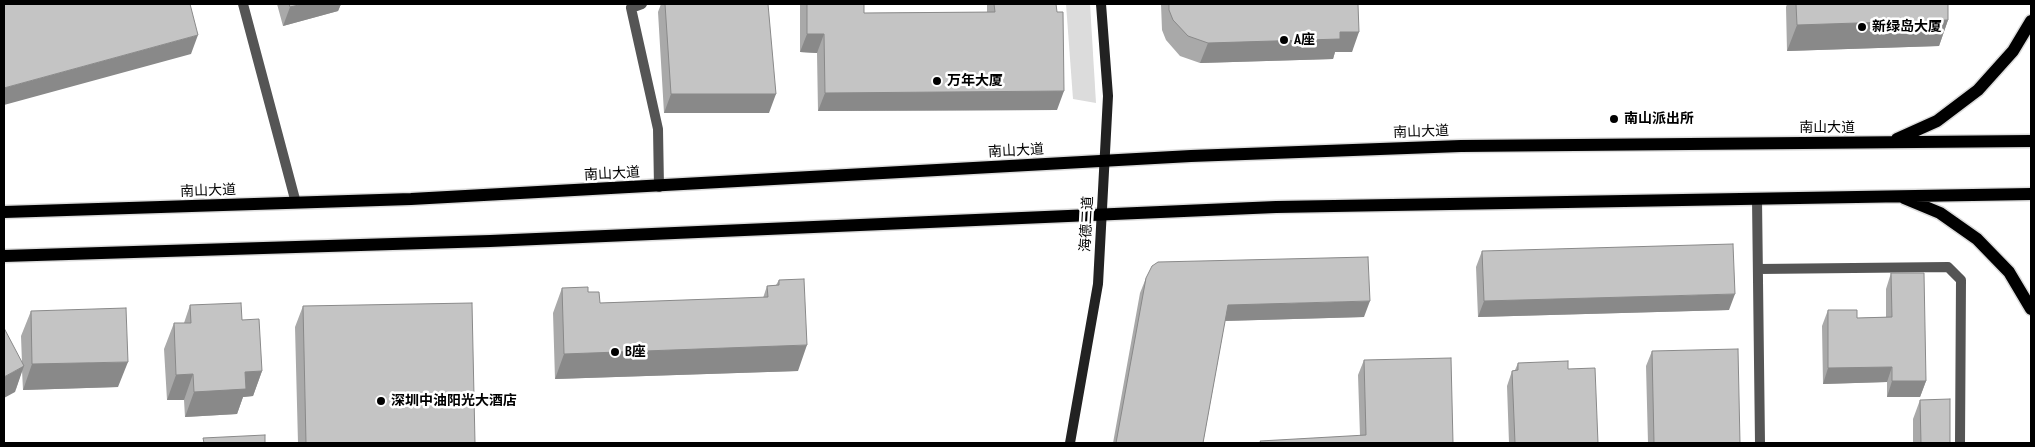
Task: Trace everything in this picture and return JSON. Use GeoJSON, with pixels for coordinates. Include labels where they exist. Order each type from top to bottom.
{"type":"FeatureCollection","features":[{"type":"Feature","properties":{"kind":"main road"},"geometry":{"type":"LineString","coordinates":[[1890,142],[1937,120],[1978,90],[2013,51],[2031,21]]}},
{"type":"Feature","properties":{"kind":"main road","name":"南山大道"},"geometry":{"type":"LineString","coordinates":[[4,212],[296,203],[659,187],[1104,161],[1461,146],[2031,140]]}},
{"type":"Feature","properties":{"kind":"main road"},"geometry":{"type":"LineString","coordinates":[[4,258],[490,241],[1276,207],[2031,194]]}},
{"type":"Feature","properties":{"kind":"main road"},"geometry":{"type":"LineString","coordinates":[[1897,195],[1940,213],[1977,239],[2009,272],[2031,309]]}},
{"type":"Feature","properties":{"kind":"street"},"geometry":{"type":"LineString","coordinates":[[243,4],[296,203]]}},
{"type":"Feature","properties":{"kind":"street"},"geometry":{"type":"LineString","coordinates":[[642,4],[631,8],[658,128],[659,187]]}},
{"type":"Feature","properties":{"kind":"street","name":"海德二道"},"geometry":{"type":"LineString","coordinates":[[1070,443],[1098,284],[1108,96],[1101,4]]}},
{"type":"Feature","properties":{"kind":"street"},"geometry":{"type":"LineString","coordinates":[[1757,199],[1760,443]]}},
{"type":"Feature","properties":{"kind":"street"},"geometry":{"type":"LineString","coordinates":[[1759,269],[1948,266],[1960,280],[1960,443]]}},
{"type":"Feature","properties":{"kind":"shaded area"},"geometry":{"type":"Polygon","coordinates":[[[1066,4],[1090,4],[1096,103],[1073,99],[1066,4]]]}},
{"type":"Feature","properties":{"kind":"building"},"geometry":{"type":"Polygon","coordinates":[[[4,4],[190,4],[198,35],[4,88],[4,4]]]}},
{"type":"Feature","properties":{"kind":"building"},"geometry":{"type":"Polygon","coordinates":[[[289,4],[303,4],[290,7],[289,4]]]}},
{"type":"Feature","properties":{"kind":"building"},"geometry":{"type":"Polygon","coordinates":[[[665,4],[768,4],[776,94],[671,94],[665,4]]]}},
{"type":"Feature","properties":{"kind":"building","name":"万年大厦"},"geometry":{"type":"Polygon","coordinates":[[[807,4],[864,4],[864,13],[995,12],[994,4],[1056,4],[1057,12],[1063,12],[1064,91],[825,93],[824,34],[807,34],[807,4]]]}},
{"type":"Feature","properties":{"kind":"building","name":"A座"},"geometry":{"type":"Polygon","coordinates":[[[1169,4],[1358,4],[1359,32],[1340,32],[1340,39],[1208,43],[1188,36],[1173,20],[1169,4]]]}},
{"type":"Feature","properties":{"kind":"building"},"geometry":{"type":"Polygon","coordinates":[[[1796,4],[1948,4],[1948,20],[1797,25],[1796,4]]]}},
{"type":"Feature","properties":{"kind":"building"},"geometry":{"type":"Polygon","coordinates":[[[1733,244],[1735,294],[1484,301],[1482,251],[1733,244]]]}},
{"type":"Feature","properties":{"kind":"building"},"geometry":{"type":"Polygon","coordinates":[[[1368,257],[1370,301],[1228,305],[1203,443],[1116,443],[1146,278],[1152,266],[1158,262],[1368,257]]]}},
{"type":"Feature","properties":{"kind":"building"},"geometry":{"type":"Polygon","coordinates":[[[1891,273],[1924,273],[1926,381],[1892,381],[1892,367],[1828,368],[1828,310],[1857,310],[1857,318],[1892,317],[1891,273]]]}},
{"type":"Feature","properties":{"kind":"building"},"geometry":{"type":"Polygon","coordinates":[[[804,279],[807,345],[564,354],[562,288],[588,287],[588,292],[599,292],[600,303],[768,297],[767,286],[779,285],[779,280],[804,279]]]}},
{"type":"Feature","properties":{"kind":"building"},"geometry":{"type":"Polygon","coordinates":[[[241,303],[242,320],[259,319],[262,371],[245,372],[246,389],[194,392],[193,374],[176,375],[174,323],[191,323],[190,305],[241,303]]]}},
{"type":"Feature","properties":{"kind":"building"},"geometry":{"type":"Polygon","coordinates":[[[472,303],[475,443],[306,443],[303,306],[472,303]]]}},
{"type":"Feature","properties":{"kind":"building"},"geometry":{"type":"Polygon","coordinates":[[[126,308],[128,362],[32,364],[31,311],[126,308]]]}},
{"type":"Feature","properties":{"kind":"building"},"geometry":{"type":"Polygon","coordinates":[[[4,328],[24,366],[4,377],[4,328]]]}},
{"type":"Feature","properties":{"kind":"building"},"geometry":{"type":"Polygon","coordinates":[[[1738,349],[1740,443],[1654,443],[1652,351],[1738,349]]]}},
{"type":"Feature","properties":{"kind":"building"},"geometry":{"type":"Polygon","coordinates":[[[1451,358],[1453,443],[1261,443],[1260,441],[1366,435],[1364,360],[1451,358]]]}},
{"type":"Feature","properties":{"kind":"building"},"geometry":{"type":"Polygon","coordinates":[[[1568,361],[1568,369],[1595,368],[1598,443],[1515,443],[1512,371],[1518,370],[1518,363],[1568,361]]]}},
{"type":"Feature","properties":{"kind":"building"},"geometry":{"type":"Polygon","coordinates":[[[1950,399],[1950,443],[1921,443],[1920,400],[1950,399]]]}},
{"type":"Feature","properties":{"kind":"building"},"geometry":{"type":"Polygon","coordinates":[[[265,435],[265,443],[204,443],[203,438],[265,435]]]}},
{"type":"Feature","properties":{"kind":"place","name":"新绿岛大厦"},"geometry":{"type":"Point","coordinates":[1862,27]}},
{"type":"Feature","properties":{"kind":"place","name":"A座"},"geometry":{"type":"Point","coordinates":[1284,40]}},
{"type":"Feature","properties":{"kind":"place","name":"万年大厦"},"geometry":{"type":"Point","coordinates":[937,81]}},
{"type":"Feature","properties":{"kind":"place","name":"南山派出所"},"geometry":{"type":"Point","coordinates":[1614,119]}},
{"type":"Feature","properties":{"kind":"place","name":"B座"},"geometry":{"type":"Point","coordinates":[615,352]}},
{"type":"Feature","properties":{"kind":"place","name":"深圳中油阳光大酒店"},"geometry":{"type":"Point","coordinates":[381,401]}}]}
